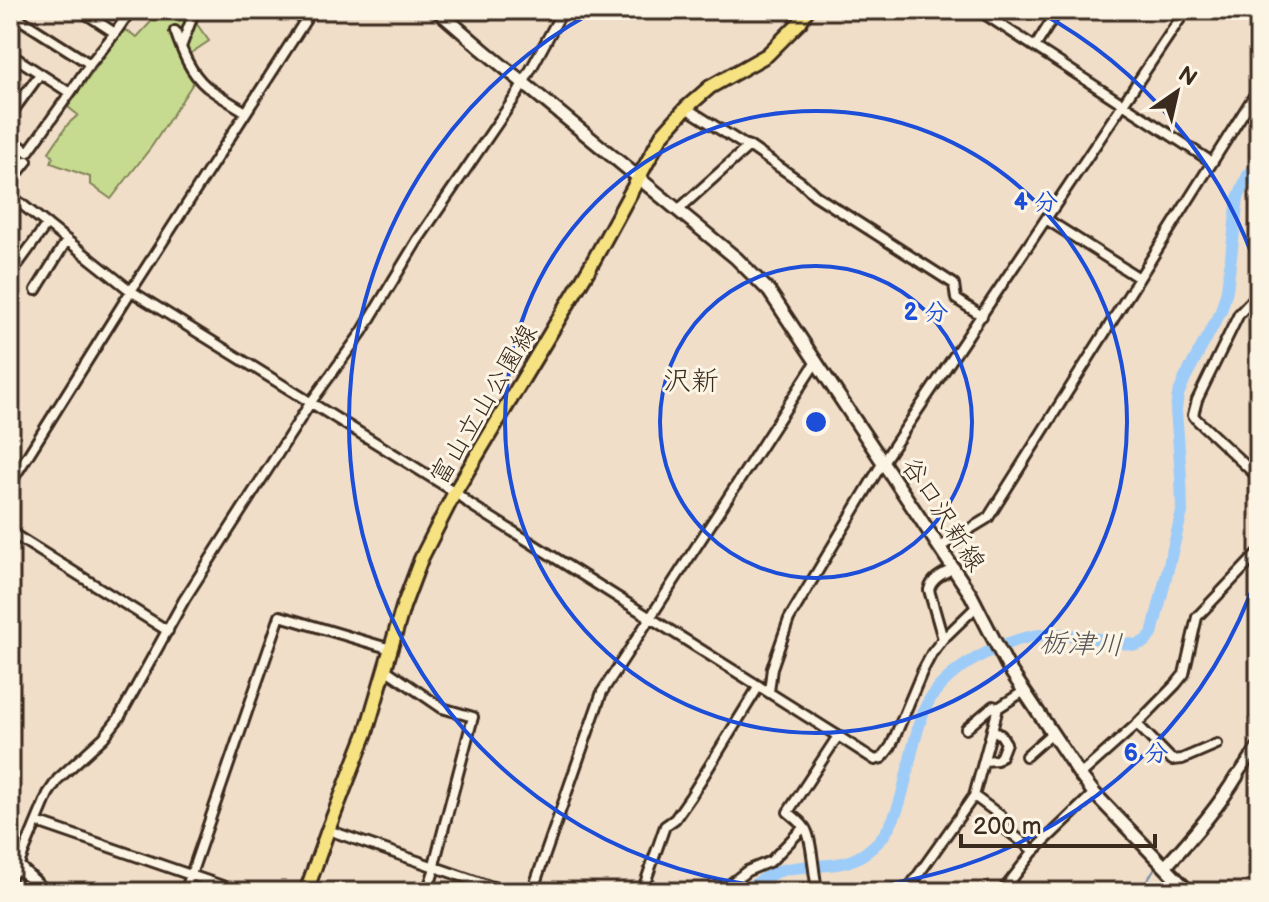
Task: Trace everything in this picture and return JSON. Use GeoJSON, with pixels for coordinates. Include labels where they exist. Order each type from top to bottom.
{"type":"FeatureCollection","features":[{"type":"Feature","properties":{"kind":"main road","name":"富山立山公園線"},"geometry":{"type":"LineString","coordinates":[[306,892],[366,733],[403,607],[421,559],[455,492],[590,267],[662,135],[710,87],[767,55],[800,22],[807,10]]}},
{"type":"Feature","properties":{"kind":"main road","name":"谷口沢新線"},"geometry":{"type":"LineString","coordinates":[[439,11],[678,210],[769,291],[954,568],[1008,667],[1080,775],[1189,892]]}},
{"type":"Feature","properties":{"kind":"main road"},"geometry":{"type":"LineString","coordinates":[[1165,867],[1237,776]]}},
{"type":"Feature","properties":{"kind":"main road"},"geometry":{"type":"LineString","coordinates":[[14,862],[45,892]]}},
{"type":"Feature","properties":{"kind":"street"},"geometry":{"type":"LineString","coordinates":[[80,10],[115,33]]}},
{"type":"Feature","properties":{"kind":"street"},"geometry":{"type":"LineString","coordinates":[[10,138],[28,152],[131,10]]}},
{"type":"Feature","properties":{"kind":"street"},"geometry":{"type":"LineString","coordinates":[[181,47],[195,10]]}},
{"type":"Feature","properties":{"kind":"street"},"geometry":{"type":"LineString","coordinates":[[10,484],[312,10]]}},
{"type":"Feature","properties":{"kind":"street"},"geometry":{"type":"LineString","coordinates":[[10,878],[14,862],[37,822],[48,794],[58,779],[104,737],[119,718],[184,600],[311,402],[362,332],[404,262],[523,84],[563,10]]}},
{"type":"Feature","properties":{"kind":"street"},"geometry":{"type":"LineString","coordinates":[[978,10],[1212,162]]}},
{"type":"Feature","properties":{"kind":"street"},"geometry":{"type":"LineString","coordinates":[[1035,47],[1058,10]]}},
{"type":"Feature","properties":{"kind":"street"},"geometry":{"type":"LineString","coordinates":[[769,692],[772,668],[789,619],[883,462],[1186,10]]}},
{"type":"Feature","properties":{"kind":"street"},"geometry":{"type":"LineString","coordinates":[[11,12],[90,64]]}},
{"type":"Feature","properties":{"kind":"street"},"geometry":{"type":"LineString","coordinates":[[175,31],[185,59],[206,86],[246,112]]}},
{"type":"Feature","properties":{"kind":"street"},"geometry":{"type":"LineString","coordinates":[[10,54],[70,93]]}},
{"type":"Feature","properties":{"kind":"street"},"geometry":{"type":"LineString","coordinates":[[10,115],[40,74]]}},
{"type":"Feature","properties":{"kind":"street"},"geometry":{"type":"LineString","coordinates":[[940,547],[988,518],[1259,88]]}},
{"type":"Feature","properties":{"kind":"street"},"geometry":{"type":"LineString","coordinates":[[686,108],[749,146],[815,195],[954,284],[956,299],[982,316]]}},
{"type":"Feature","properties":{"kind":"street"},"geometry":{"type":"LineString","coordinates":[[678,210],[749,146]]}},
{"type":"Feature","properties":{"kind":"street"},"geometry":{"type":"LineString","coordinates":[[10,183],[27,161]]}},
{"type":"Feature","properties":{"kind":"street"},"geometry":{"type":"LineString","coordinates":[[11,199],[131,291],[455,492],[875,760],[882,758],[891,746],[932,653],[977,606]]}},
{"type":"Feature","properties":{"kind":"street"},"geometry":{"type":"LineString","coordinates":[[1046,219],[1139,278]]}},
{"type":"Feature","properties":{"kind":"street"},"geometry":{"type":"LineString","coordinates":[[10,275],[47,224]]}},
{"type":"Feature","properties":{"kind":"street"},"geometry":{"type":"LineString","coordinates":[[36,290],[67,240]]}},
{"type":"Feature","properties":{"kind":"street"},"geometry":{"type":"LineString","coordinates":[[1259,293],[1239,314],[1197,400],[1193,415],[1259,478]]}},
{"type":"Feature","properties":{"kind":"street"},"geometry":{"type":"LineString","coordinates":[[532,892],[602,692],[816,362]]}},
{"type":"Feature","properties":{"kind":"street"},"geometry":{"type":"LineString","coordinates":[[10,532],[168,631]]}},
{"type":"Feature","properties":{"kind":"street"},"geometry":{"type":"LineString","coordinates":[[1080,775],[1137,724],[1184,674],[1197,617],[1259,552]]}},
{"type":"Feature","properties":{"kind":"street"},"geometry":{"type":"LineString","coordinates":[[1251,560],[1259,568]]}},
{"type":"Feature","properties":{"kind":"street"},"geometry":{"type":"LineString","coordinates":[[943,639],[929,590],[937,578],[954,568]]}},
{"type":"Feature","properties":{"kind":"street"},"geometry":{"type":"LineString","coordinates":[[185,892],[280,616],[391,649]]}},
{"type":"Feature","properties":{"kind":"street"},"geometry":{"type":"LineString","coordinates":[[385,669],[442,708],[473,717],[427,892]]}},
{"type":"Feature","properties":{"kind":"street"},"geometry":{"type":"LineString","coordinates":[[642,892],[665,826],[675,819],[691,796],[759,686]]}},
{"type":"Feature","properties":{"kind":"street"},"geometry":{"type":"LineString","coordinates":[[906,892],[974,796],[998,708],[1024,691]]}},
{"type":"Feature","properties":{"kind":"street"},"geometry":{"type":"LineString","coordinates":[[966,729],[993,706],[998,708]]}},
{"type":"Feature","properties":{"kind":"street"},"geometry":{"type":"LineString","coordinates":[[1137,724],[1172,760],[1182,759],[1217,744]]}},
{"type":"Feature","properties":{"kind":"street"},"geometry":{"type":"LineString","coordinates":[[984,761],[997,760],[1006,743],[992,729]]}},
{"type":"Feature","properties":{"kind":"street"},"geometry":{"type":"LineString","coordinates":[[1026,756],[1052,733]]}},
{"type":"Feature","properties":{"kind":"street"},"geometry":{"type":"LineString","coordinates":[[818,892],[808,834],[788,812],[838,736]]}},
{"type":"Feature","properties":{"kind":"street"},"geometry":{"type":"LineString","coordinates":[[1237,776],[1259,744]]}},
{"type":"Feature","properties":{"kind":"street"},"geometry":{"type":"LineString","coordinates":[[1002,892],[1034,851],[1094,793]]}},
{"type":"Feature","properties":{"kind":"street"},"geometry":{"type":"LineString","coordinates":[[974,796],[1001,816],[1007,830],[1034,851]]}},
{"type":"Feature","properties":{"kind":"street"},"geometry":{"type":"LineString","coordinates":[[37,822],[240,892]]}},
{"type":"Feature","properties":{"kind":"street"},"geometry":{"type":"LineString","coordinates":[[720,892],[747,871],[771,861],[804,827]]}},
{"type":"Feature","properties":{"kind":"street"},"geometry":{"type":"LineString","coordinates":[[328,830],[507,892]]}},
{"type":"Feature","properties":{"kind":"green space"},"geometry":{"type":"Polygon","coordinates":[[[162,10],[202,10],[196,23],[209,41],[188,55],[199,74],[152,146],[111,199],[90,184],[90,177],[51,163],[53,157],[49,152],[78,115],[68,107],[124,29],[137,37],[162,10]]]}},
{"type":"Feature","properties":{"kind":"waterway","name":"栃津川"},"geometry":{"type":"LineString","coordinates":[[744,892],[781,870],[846,862],[867,852],[878,842],[897,811],[919,725],[930,699],[940,686],[969,663],[1004,645],[1040,635],[1076,636],[1135,645],[1152,634],[1182,512],[1176,410],[1178,395],[1221,311],[1227,290],[1238,198],[1248,175],[1259,163]]}},
{"type":"Feature","properties":{"kind":"waterway"},"geometry":{"type":"LineString","coordinates":[[1234,772],[1259,735]]}},
{"type":"Feature","properties":{"kind":"waterway"},"geometry":{"type":"LineString","coordinates":[[1181,841],[1224,787]]}},
{"type":"Feature","properties":{"kind":"waterway"},"geometry":{"type":"LineString","coordinates":[[1164,859],[1174,849]]}},
{"type":"Feature","properties":{"kind":"waterway"},"geometry":{"type":"LineString","coordinates":[[1140,892],[1156,866]]}},
{"type":"Feature","properties":{"kind":"district","name":"沢新"},"geometry":{"type":"Point","coordinates":[691,380]}}]}
